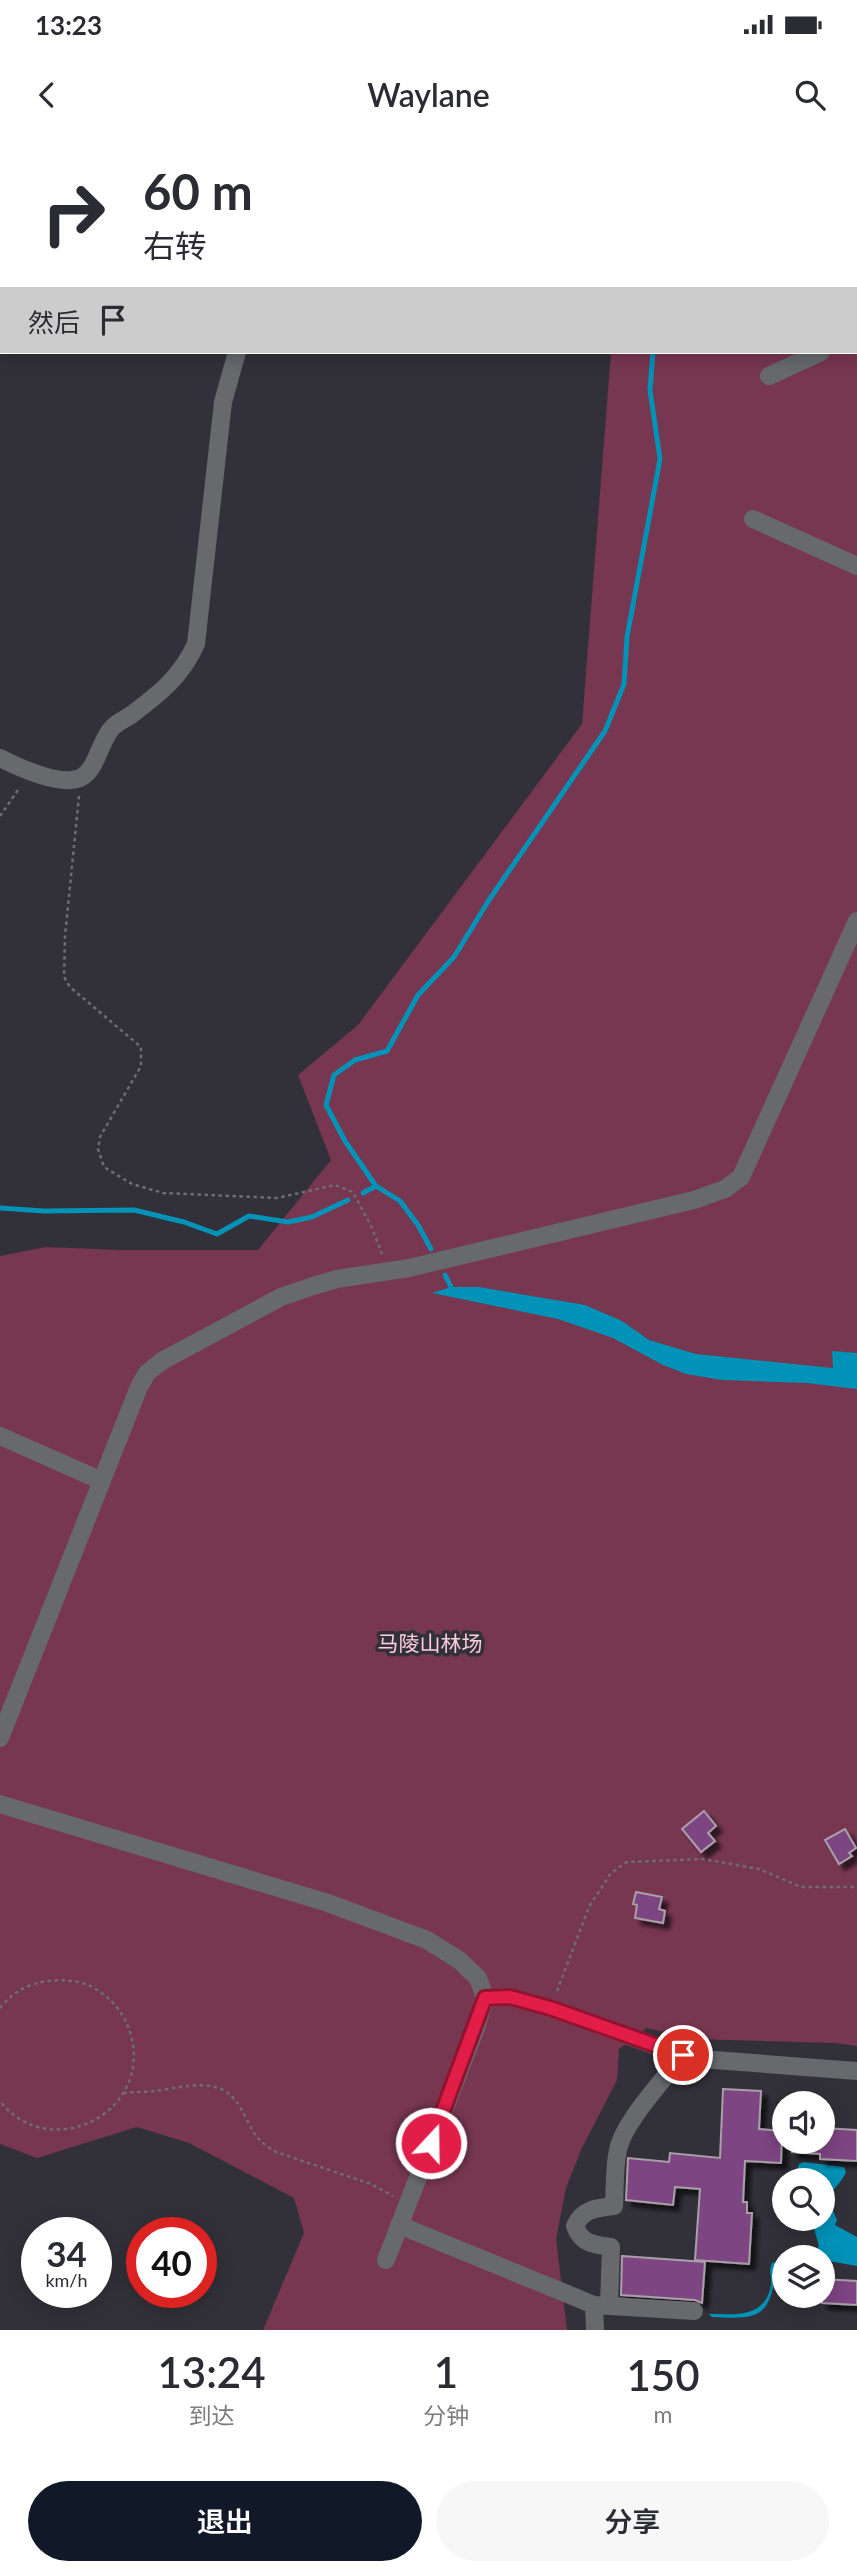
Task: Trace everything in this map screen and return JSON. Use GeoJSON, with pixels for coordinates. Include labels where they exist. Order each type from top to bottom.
{"type":"FeatureCollection","features":[{"type":"Feature","properties":{"kind":"street"},"geometry":{"type":"LineString","coordinates":[[0,758],[30,772],[68,781],[81,779],[91,768],[112,727],[163,691],[187,664],[196,644],[223,402],[236,354]]}},
{"type":"Feature","properties":{"kind":"street"},"geometry":{"type":"LineString","coordinates":[[769,376],[817,354]]}},
{"type":"Feature","properties":{"kind":"street"},"geometry":{"type":"LineString","coordinates":[[753,519],[857,566]]}},
{"type":"Feature","properties":{"kind":"street"},"geometry":{"type":"LineString","coordinates":[[0,1738],[139,1387],[147,1373],[162,1361],[281,1297],[337,1279],[423,1265],[694,1200],[725,1189],[741,1177],[857,921]]}},
{"type":"Feature","properties":{"kind":"street"},"geometry":{"type":"LineString","coordinates":[[0,1436],[102,1481]]}},
{"type":"Feature","properties":{"kind":"street"},"geometry":{"type":"LineString","coordinates":[[0,1804],[328,1903],[427,1940],[459,1960],[478,1978],[485,1998],[476,2028],[386,2260]]}},
{"type":"Feature","properties":{"kind":"street"},"geometry":{"type":"LineString","coordinates":[[485,1998],[510,1997],[550,2008],[701,2059],[857,2071]]}},
{"type":"Feature","properties":{"kind":"street"},"geometry":{"type":"LineString","coordinates":[[595,2330],[611,2247],[585,2241],[578,2235],[575,2226],[587,2211],[614,2206],[618,2150],[622,2139],[630,2124],[683,2055]]}},
{"type":"Feature","properties":{"kind":"street"},"geometry":{"type":"LineString","coordinates":[[402,2219],[601,2305],[694,2311]]}},
{"type":"Feature","properties":{"kind":"path"},"geometry":{"type":"LineString","coordinates":[[0,816],[30,772]]}},
{"type":"Feature","properties":{"kind":"path"},"geometry":{"type":"LineString","coordinates":[[81,779],[65,936],[64,977],[78,994],[141,1047],[143,1056],[141,1066],[100,1137],[98,1149],[104,1167],[132,1184],[163,1193],[277,1198],[335,1185],[353,1192],[372,1228],[389,1271]]}},
{"type":"Feature","properties":{"kind":"path"},"geometry":{"type":"LineString","coordinates":[[550,2008],[589,1907],[611,1872],[627,1862],[703,1859],[759,1869],[801,1887],[857,1887]]}},
{"type":"Feature","properties":{"kind":"path"},"geometry":{"type":"LineString","coordinates":[[0,2008],[7,1998],[29,1985],[53,1979],[78,1981],[101,1992],[119,2009],[131,2031],[135,2056],[130,2080],[118,2102],[99,2119],[76,2128],[51,2130],[27,2123],[6,2109],[0,2101]]}},
{"type":"Feature","properties":{"kind":"path"},"geometry":{"type":"LineString","coordinates":[[123,2093],[201,2084],[229,2092],[236,2099],[255,2137],[264,2144],[276,2152],[391,2193],[402,2219]]}},
{"type":"Feature","properties":{"kind":"green space","name":"马陵山林场"},"geometry":{"type":"Polygon","coordinates":[[[611,354],[857,354],[857,2046],[694,2039],[647,2028],[619,2049],[617,2080],[581,2150],[566,2188],[556,2239],[567,2330],[263,2330],[304,2233],[294,2198],[189,2143],[137,2127],[37,2158],[0,2144],[0,1256],[46,1247],[258,1250],[331,1160],[298,1075],[358,1025],[582,724],[611,354]]]}},
{"type":"Feature","properties":{"kind":"water"},"geometry":{"type":"Polygon","coordinates":[[[451,1287],[479,1287],[585,1305],[622,1321],[649,1340],[696,1354],[833,1368],[832,1351],[857,1353],[857,1389],[806,1383],[722,1380],[686,1374],[663,1365],[613,1338],[558,1319],[432,1293],[451,1287]]]}},
{"type":"Feature","properties":{"kind":"water"},"geometry":{"type":"Polygon","coordinates":[[[804,2162],[844,2167],[846,2172],[835,2188],[835,2168],[798,2168],[804,2162]]]}},
{"type":"Feature","properties":{"kind":"water"},"geometry":{"type":"Polygon","coordinates":[[[835,2225],[857,2237],[857,2266],[835,2262],[835,2245],[819,2245],[815,2231],[835,2231],[835,2225]]]}},
{"type":"Feature","properties":{"kind":"water"},"geometry":{"type":"Polygon","coordinates":[[[772,2263],[772,2290],[770,2299],[758,2313],[740,2318],[712,2317],[709,2314],[738,2314],[756,2309],[768,2295],[771,2284],[772,2263]]]}},
{"type":"Feature","properties":{"kind":"building"},"geometry":{"type":"Polygon","coordinates":[[[704,1811],[716,1826],[708,1833],[715,1841],[701,1852],[682,1829],[704,1811]]]}},
{"type":"Feature","properties":{"kind":"building"},"geometry":{"type":"Polygon","coordinates":[[[845,1829],[856,1848],[849,1853],[852,1856],[839,1864],[825,1840],[845,1829]]]}},
{"type":"Feature","properties":{"kind":"building"},"geometry":{"type":"Polygon","coordinates":[[[636,1892],[662,1897],[659,1909],[665,1911],[663,1923],[635,1918],[637,1905],[633,1904],[636,1892]]]}},
{"type":"Feature","properties":{"kind":"building"},"geometry":{"type":"Polygon","coordinates":[[[723,2089],[761,2091],[759,2129],[772,2130],[772,2154],[781,2154],[781,2163],[745,2161],[743,2202],[747,2202],[747,2213],[752,2213],[749,2264],[695,2260],[700,2189],[675,2187],[673,2205],[626,2200],[628,2158],[669,2162],[670,2153],[720,2158],[723,2089]]]}},
{"type":"Feature","properties":{"kind":"building"},"geometry":{"type":"Polygon","coordinates":[[[835,2129],[857,2130],[857,2161],[820,2159],[820,2154],[835,2154],[835,2129]]]}},
{"type":"Feature","properties":{"kind":"building"},"geometry":{"type":"Polygon","coordinates":[[[622,2256],[705,2262],[702,2303],[695,2300],[621,2295],[622,2256]]]}},
{"type":"Feature","properties":{"kind":"building"},"geometry":{"type":"Polygon","coordinates":[[[835,2280],[857,2281],[857,2305],[835,2304],[835,2280]]]}},
{"type":"Feature","properties":{"kind":"waterway"},"geometry":{"type":"LineString","coordinates":[[376,1186],[345,1141],[326,1105],[334,1075],[355,1060],[387,1051],[418,995],[454,957],[489,900],[605,731],[624,684],[627,637],[660,459],[650,390],[653,354]]}},
{"type":"Feature","properties":{"kind":"waterway"},"geometry":{"type":"LineString","coordinates":[[363,1193],[376,1186],[400,1201],[418,1225],[431,1249]]}},
{"type":"Feature","properties":{"kind":"waterway"},"geometry":{"type":"LineString","coordinates":[[0,1208],[44,1211],[134,1210],[184,1222],[217,1234],[249,1216],[288,1222],[312,1217],[348,1200]]}},
{"type":"Feature","properties":{"kind":"waterway"},"geometry":{"type":"LineString","coordinates":[[445,1275],[451,1287]]}},
{"type":"Feature","properties":{"kind":"route"},"geometry":{"type":"LineString","coordinates":[[431,2143],[485,1998],[510,1997],[550,2008],[683,2055]]}}]}
